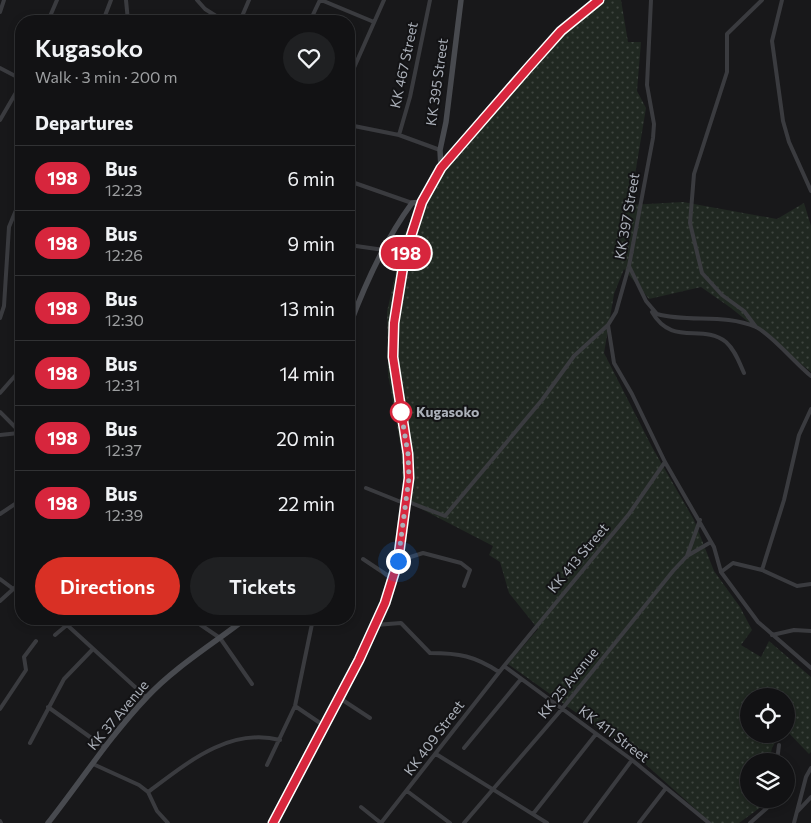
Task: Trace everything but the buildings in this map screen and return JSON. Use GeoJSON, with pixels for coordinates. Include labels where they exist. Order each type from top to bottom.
{"type":"FeatureCollection","features":[{"type":"Feature","properties":{"kind":"main road","name":"KK 395 Street"},"geometry":{"type":"LineString","coordinates":[[441,168],[440,150],[446,122],[461,0]]}},
{"type":"Feature","properties":{"kind":"main road"},"geometry":{"type":"LineString","coordinates":[[273,823],[375,625],[394,579],[406,502],[408,454],[393,357],[394,323],[405,255],[422,202],[441,168],[561,31],[599,0]]}},
{"type":"Feature","properties":{"kind":"main road"},"geometry":{"type":"LineString","coordinates":[[355,314],[401,217],[412,203],[422,202]]}},
{"type":"Feature","properties":{"kind":"main road","name":"KK 37 Avenue"},"geometry":{"type":"LineString","coordinates":[[48,823],[104,747],[146,697],[160,684],[237,625]]}},
{"type":"Feature","properties":{"kind":"street"},"geometry":{"type":"LineString","coordinates":[[0,12],[4,0]]}},
{"type":"Feature","properties":{"kind":"street"},"geometry":{"type":"LineString","coordinates":[[51,15],[57,0]]}},
{"type":"Feature","properties":{"kind":"street"},"geometry":{"type":"LineString","coordinates":[[106,15],[112,0]]}},
{"type":"Feature","properties":{"kind":"street"},"geometry":{"type":"LineString","coordinates":[[126,0],[127,15]]}},
{"type":"Feature","properties":{"kind":"street"},"geometry":{"type":"LineString","coordinates":[[197,0],[200,5],[215,15]]}},
{"type":"Feature","properties":{"kind":"street"},"geometry":{"type":"LineString","coordinates":[[243,15],[249,0]]}},
{"type":"Feature","properties":{"kind":"street"},"geometry":{"type":"LineString","coordinates":[[313,15],[320,0],[374,22]]}},
{"type":"Feature","properties":{"kind":"street"},"geometry":{"type":"LineString","coordinates":[[355,65],[384,0]]}},
{"type":"Feature","properties":{"kind":"street","name":"KK 467 Street"},"geometry":{"type":"LineString","coordinates":[[399,135],[410,97],[430,0]]}},
{"type":"Feature","properties":{"kind":"street","name":"KK 397 Street"},"geometry":{"type":"LineString","coordinates":[[651,0],[647,85],[654,124],[629,266],[650,308],[664,326],[673,332],[707,335],[721,339],[733,350],[744,373]]}},
{"type":"Feature","properties":{"kind":"street"},"geometry":{"type":"LineString","coordinates":[[762,0],[727,34],[727,72],[694,174],[690,223],[702,273],[722,295],[744,311],[756,327],[765,333],[793,362],[811,376]]}},
{"type":"Feature","properties":{"kind":"street"},"geometry":{"type":"LineString","coordinates":[[782,0],[772,41],[783,121],[789,142],[811,191]]}},
{"type":"Feature","properties":{"kind":"street"},"geometry":{"type":"LineString","coordinates":[[0,68],[15,76]]}},
{"type":"Feature","properties":{"kind":"street"},"geometry":{"type":"LineString","coordinates":[[0,120],[15,94]]}},
{"type":"Feature","properties":{"kind":"street"},"geometry":{"type":"LineString","coordinates":[[355,125],[399,135],[440,150]]}},
{"type":"Feature","properties":{"kind":"street"},"geometry":{"type":"LineString","coordinates":[[355,184],[412,203]]}},
{"type":"Feature","properties":{"kind":"street"},"geometry":{"type":"LineString","coordinates":[[0,318],[6,290],[9,227],[15,212]]}},
{"type":"Feature","properties":{"kind":"street"},"geometry":{"type":"LineString","coordinates":[[355,246],[384,250]]}},
{"type":"Feature","properties":{"kind":"street"},"geometry":{"type":"LineString","coordinates":[[366,488],[445,516],[542,400],[574,356],[608,325],[620,300],[629,266]]}},
{"type":"Feature","properties":{"kind":"street"},"geometry":{"type":"LineString","coordinates":[[0,290],[6,290]]}},
{"type":"Feature","properties":{"kind":"street"},"geometry":{"type":"LineString","coordinates":[[650,308],[663,316],[708,317],[756,327]]}},
{"type":"Feature","properties":{"kind":"street"},"geometry":{"type":"LineString","coordinates":[[608,325],[614,363],[636,402],[665,462],[700,520],[711,542],[721,572],[758,622],[811,668]]}},
{"type":"Feature","properties":{"kind":"street"},"geometry":{"type":"LineString","coordinates":[[0,393],[15,377]]}},
{"type":"Feature","properties":{"kind":"street"},"geometry":{"type":"LineString","coordinates":[[762,570],[784,500],[799,435],[811,408]]}},
{"type":"Feature","properties":{"kind":"street"},"geometry":{"type":"LineString","coordinates":[[0,412],[15,427]]}},
{"type":"Feature","properties":{"kind":"street"},"geometry":{"type":"LineString","coordinates":[[0,435],[15,433]]}},
{"type":"Feature","properties":{"kind":"street","name":"KK 413 Street"},"geometry":{"type":"LineString","coordinates":[[504,666],[629,514],[665,462]]}},
{"type":"Feature","properties":{"kind":"street"},"geometry":{"type":"LineString","coordinates":[[0,514],[15,504]]}},
{"type":"Feature","properties":{"kind":"street","name":"KK 25 Avenue"},"geometry":{"type":"LineString","coordinates":[[464,823],[562,709],[687,556],[700,520]]}},
{"type":"Feature","properties":{"kind":"street","name":"KK 25 Avenue"},"geometry":{"type":"LineString","coordinates":[[687,556],[711,542]]}},
{"type":"Feature","properties":{"kind":"street"},"geometry":{"type":"LineString","coordinates":[[398,561],[421,553],[461,563],[470,570],[464,586]]}},
{"type":"Feature","properties":{"kind":"street"},"geometry":{"type":"LineString","coordinates":[[363,559],[394,579]]}},
{"type":"Feature","properties":{"kind":"street"},"geometry":{"type":"LineString","coordinates":[[721,572],[733,564],[762,570],[791,584],[803,586],[811,584]]}},
{"type":"Feature","properties":{"kind":"street"},"geometry":{"type":"LineString","coordinates":[[0,579],[12,588]]}},
{"type":"Feature","properties":{"kind":"street"},"geometry":{"type":"LineString","coordinates":[[0,601],[15,586]]}},
{"type":"Feature","properties":{"kind":"street"},"geometry":{"type":"LineString","coordinates":[[375,625],[401,623],[430,653],[450,652],[471,658],[499,672]]}},
{"type":"Feature","properties":{"kind":"street"},"geometry":{"type":"LineString","coordinates":[[55,635],[65,625]]}},
{"type":"Feature","properties":{"kind":"street"},"geometry":{"type":"LineString","coordinates":[[67,625],[92,650],[146,697]]}},
{"type":"Feature","properties":{"kind":"street"},"geometry":{"type":"LineString","coordinates":[[201,625],[220,638],[252,684]]}},
{"type":"Feature","properties":{"kind":"street"},"geometry":{"type":"LineString","coordinates":[[267,765],[295,706],[312,625]]}},
{"type":"Feature","properties":{"kind":"street"},"geometry":{"type":"LineString","coordinates":[[772,635],[794,630],[811,631]]}},
{"type":"Feature","properties":{"kind":"street"},"geometry":{"type":"LineString","coordinates":[[0,709],[26,670],[24,657],[36,641]]}},
{"type":"Feature","properties":{"kind":"street"},"geometry":{"type":"LineString","coordinates":[[30,743],[64,679],[92,650]]}},
{"type":"Feature","properties":{"kind":"street","name":"KK 409 Street"},"geometry":{"type":"LineString","coordinates":[[379,822],[407,791],[504,666]]}},
{"type":"Feature","properties":{"kind":"street","name":"KK 411 Street"},"geometry":{"type":"LineString","coordinates":[[504,666],[632,760],[709,823]]}},
{"type":"Feature","properties":{"kind":"street"},"geometry":{"type":"LineString","coordinates":[[464,748],[521,678]]}},
{"type":"Feature","properties":{"kind":"street"},"geometry":{"type":"LineString","coordinates":[[338,697],[370,718]]}},
{"type":"Feature","properties":{"kind":"street"},"geometry":{"type":"LineString","coordinates":[[295,706],[324,725]]}},
{"type":"Feature","properties":{"kind":"street"},"geometry":{"type":"LineString","coordinates":[[48,707],[104,747]]}},
{"type":"Feature","properties":{"kind":"street"},"geometry":{"type":"LineString","coordinates":[[533,814],[596,734]]}},
{"type":"Feature","properties":{"kind":"street"},"geometry":{"type":"LineString","coordinates":[[148,792],[193,761],[227,741],[259,736],[280,740]]}},
{"type":"Feature","properties":{"kind":"street"},"geometry":{"type":"LineString","coordinates":[[778,753],[779,745]]}},
{"type":"Feature","properties":{"kind":"street"},"geometry":{"type":"LineString","coordinates":[[436,754],[547,823]]}},
{"type":"Feature","properties":{"kind":"street"},"geometry":{"type":"LineString","coordinates":[[585,823],[632,760]]}},
{"type":"Feature","properties":{"kind":"street"},"geometry":{"type":"LineString","coordinates":[[92,764],[139,785],[148,792],[157,810],[168,823]]}},
{"type":"Feature","properties":{"kind":"street"},"geometry":{"type":"LineString","coordinates":[[794,823],[806,777],[811,768]]}},
{"type":"Feature","properties":{"kind":"street"},"geometry":{"type":"LineString","coordinates":[[639,823],[666,788]]}},
{"type":"Feature","properties":{"kind":"street"},"geometry":{"type":"LineString","coordinates":[[407,791],[450,823]]}},
{"type":"Feature","properties":{"kind":"street"},"geometry":{"type":"LineString","coordinates":[[797,812],[811,797]]}},
{"type":"Feature","properties":{"kind":"street"},"geometry":{"type":"LineString","coordinates":[[361,807],[379,822]]}},
{"type":"Feature","properties":{"kind":"street"},"geometry":{"type":"LineString","coordinates":[[750,823],[767,808]]}},
{"type":"Feature","properties":{"kind":"street"},"geometry":{"type":"LineString","coordinates":[[698,823],[702,817]]}},
{"type":"Feature","properties":{"kind":"shaded area"},"geometry":{"type":"Polygon","coordinates":[[[605,0],[621,0],[628,42],[641,42],[637,91],[646,108],[630,205],[683,202],[777,219],[804,203],[811,226],[811,372],[731,308],[701,287],[649,299],[624,269],[614,294],[604,353],[652,447],[694,520],[714,571],[740,607],[752,630],[741,645],[761,657],[769,641],[811,677],[811,752],[809,754],[795,739],[795,688],[740,688],[740,743],[775,743],[771,753],[740,753],[740,808],[760,808],[739,823],[711,823],[634,754],[508,664],[538,629],[509,593],[500,562],[489,555],[493,546],[404,500],[401,449],[388,374],[387,312],[404,234],[442,169],[573,22],[605,0]]]}},
{"type":"Feature","properties":{"kind":"bus line","name":"198"},"geometry":{"type":"LineString","coordinates":[[273,823],[359,660],[394,579],[404,527],[409,478],[408,454],[393,357],[394,323],[405,255],[422,202],[441,168],[476,130],[506,92],[561,31],[589,6],[599,0]]}},
{"type":"Feature","properties":{"kind":"place","name":"Kugasoko"},"geometry":{"type":"Point","coordinates":[401,412]}},
{"type":"Feature","properties":{"kind":"route"},"geometry":{"type":"LineString","coordinates":[[398,561],[409,478],[408,454],[401,412]]}}]}
